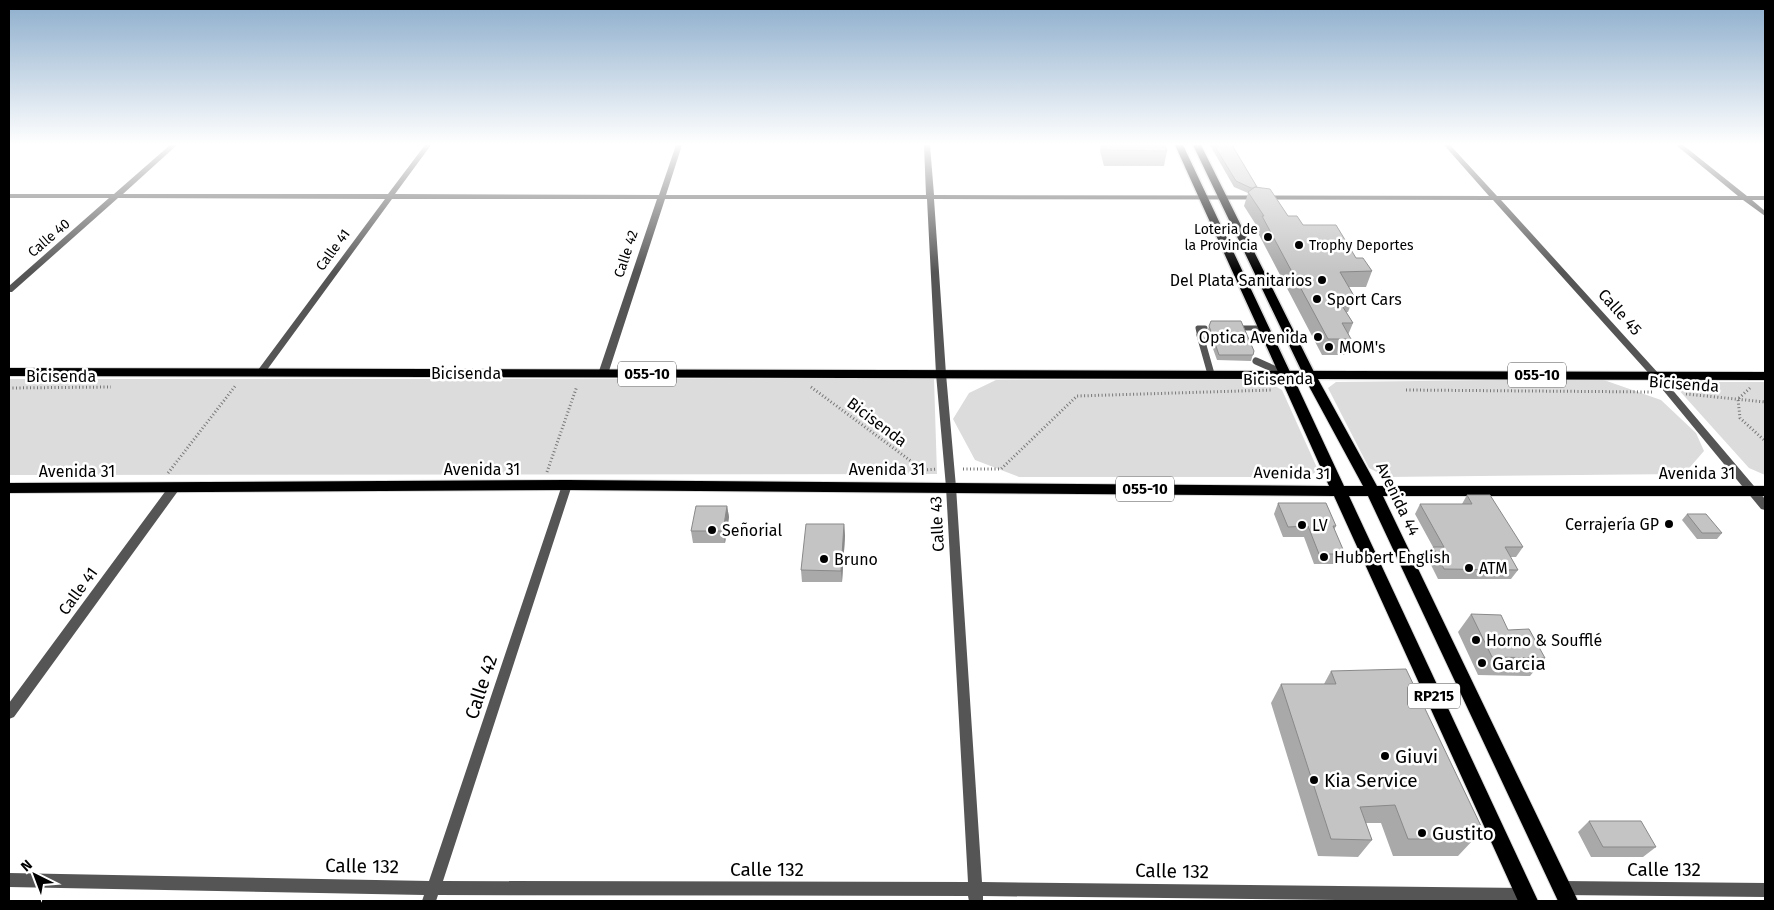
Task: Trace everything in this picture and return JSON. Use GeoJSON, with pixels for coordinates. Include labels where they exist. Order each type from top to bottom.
{"type":"FeatureCollection","features":[{"type":"Feature","properties":{"kind":"highway","name":"055-10"},"geometry":{"type":"LineString","coordinates":[[9,372],[261,372],[580,379],[602,374],[1765,376]]}},
{"type":"Feature","properties":{"kind":"highway","name":"RP215"},"geometry":{"type":"LineString","coordinates":[[1285,374],[1526,898]]}},
{"type":"Feature","properties":{"kind":"highway","name":"Avenida 44"},"geometry":{"type":"LineString","coordinates":[[1309,374],[1373,491],[1565,895]]}},
{"type":"Feature","properties":{"kind":"highway","name":"Avenida 31"},"geometry":{"type":"LineString","coordinates":[[9,488],[567,485],[1339,491],[1758,491]]}},
{"type":"Feature","properties":{"kind":"main road"},"geometry":{"type":"LineString","coordinates":[[1199,187],[1285,374]]}},
{"type":"Feature","properties":{"kind":"main road","name":"Avenida 44"},"geometry":{"type":"LineString","coordinates":[[1218,187],[1309,374]]}},
{"type":"Feature","properties":{"kind":"street","name":"Calle 40"},"geometry":{"type":"LineString","coordinates":[[9,290],[125,187]]}},
{"type":"Feature","properties":{"kind":"street","name":"Calle 41"},"geometry":{"type":"LineString","coordinates":[[261,372],[397,187]]}},
{"type":"Feature","properties":{"kind":"street","name":"Calle 42"},"geometry":{"type":"LineString","coordinates":[[602,374],[664,187]]}},
{"type":"Feature","properties":{"kind":"street","name":"Calle 43"},"geometry":{"type":"LineString","coordinates":[[929,187],[941,374],[951,487],[976,895]]}},
{"type":"Feature","properties":{"kind":"street","name":"Calle 45"},"geometry":{"type":"LineString","coordinates":[[1485,187],[1758,491],[1765,506]]}},
{"type":"Feature","properties":{"kind":"street"},"geometry":{"type":"LineString","coordinates":[[1732,187],[1765,214]]}},
{"type":"Feature","properties":{"kind":"street"},"geometry":{"type":"LineString","coordinates":[[9,196],[1765,198]]}},
{"type":"Feature","properties":{"kind":"street","name":"Calle 42"},"geometry":{"type":"LineString","coordinates":[[432,894],[567,485]]}},
{"type":"Feature","properties":{"kind":"street","name":"Calle 41"},"geometry":{"type":"LineString","coordinates":[[9,713],[174,488]]}},
{"type":"Feature","properties":{"kind":"street","name":"Calle 132"},"geometry":{"type":"LineString","coordinates":[[9,880],[432,894],[1526,898]]}},
{"type":"Feature","properties":{"kind":"street","name":"Calle 132"},"geometry":{"type":"LineString","coordinates":[[1565,895],[1765,890]]}},
{"type":"Feature","properties":{"kind":"lane"},"geometry":{"type":"LineString","coordinates":[[1205,328],[1198,328],[1211,374]]}},
{"type":"Feature","properties":{"kind":"lane"},"geometry":{"type":"LineString","coordinates":[[1244,328],[1264,328]]}},
{"type":"Feature","properties":{"kind":"lane"},"geometry":{"type":"LineString","coordinates":[[1204,352],[1213,352]]}},
{"type":"Feature","properties":{"kind":"lane"},"geometry":{"type":"LineString","coordinates":[[1256,361],[1285,374]]}},
{"type":"Feature","properties":{"kind":"path"},"geometry":{"type":"LineString","coordinates":[[156,488],[245,372]]}},
{"type":"Feature","properties":{"kind":"path"},"geometry":{"type":"LineString","coordinates":[[568,384],[580,379]]}},
{"type":"Feature","properties":{"kind":"path"},"geometry":{"type":"LineString","coordinates":[[541,486],[580,379]]}},
{"type":"Feature","properties":{"kind":"path","name":"Bicisenda"},"geometry":{"type":"LineString","coordinates":[[805,382],[922,470],[1001,469],[1077,396],[1292,389]]}},
{"type":"Feature","properties":{"kind":"path"},"geometry":{"type":"LineString","coordinates":[[225,386],[244,386]]}},
{"type":"Feature","properties":{"kind":"path","name":"Bicisenda"},"geometry":{"type":"LineString","coordinates":[[9,388],[117,387]]}},
{"type":"Feature","properties":{"kind":"path"},"geometry":{"type":"LineString","coordinates":[[1752,387],[1738,399],[1740,418],[1765,441]]}},
{"type":"Feature","properties":{"kind":"path","name":"Bicisenda"},"geometry":{"type":"LineString","coordinates":[[1405,390],[1670,392],[1765,402]]}},
{"type":"Feature","properties":{"kind":"shaded area"},"geometry":{"type":"Polygon","coordinates":[[[9,379],[934,379],[937,474],[9,475],[9,379]]]}},
{"type":"Feature","properties":{"kind":"shaded area"},"geometry":{"type":"Polygon","coordinates":[[[1601,379],[1661,400],[1696,433],[1704,451],[1684,474],[1386,477],[1369,468],[1328,388],[1336,382],[1601,379]]]}},
{"type":"Feature","properties":{"kind":"shaded area"},"geometry":{"type":"Polygon","coordinates":[[[996,380],[1264,380],[1282,390],[1318,470],[1309,477],[1019,477],[975,460],[953,419],[969,393],[996,380]]]}},
{"type":"Feature","properties":{"kind":"shaded area"},"geometry":{"type":"Polygon","coordinates":[[[1681,382],[1765,382],[1765,475],[1749,468],[1677,388],[1681,382]]]}},
{"type":"Feature","properties":{"kind":"building"},"geometry":{"type":"Polygon","coordinates":[[[1254,187],[1270,189],[1288,216],[1297,216],[1303,225],[1336,225],[1356,258],[1363,258],[1372,271],[1340,272],[1354,296],[1336,296],[1353,323],[1342,323],[1351,339],[1328,339],[1262,216],[1264,216],[1248,192],[1254,187]]]}},
{"type":"Feature","properties":{"kind":"building"},"geometry":{"type":"Polygon","coordinates":[[[1211,321],[1241,321],[1254,351],[1253,355],[1219,355],[1209,326],[1211,321]]]}},
{"type":"Feature","properties":{"kind":"building"},"geometry":{"type":"Polygon","coordinates":[[[1467,495],[1490,495],[1523,547],[1505,547],[1518,570],[1444,569],[1433,547],[1444,547],[1420,504],[1472,504],[1467,495]]]}},
{"type":"Feature","properties":{"kind":"building"},"geometry":{"type":"Polygon","coordinates":[[[1278,503],[1326,503],[1345,554],[1319,554],[1308,526],[1288,527],[1278,503]]]}},
{"type":"Feature","properties":{"kind":"building"},"geometry":{"type":"Polygon","coordinates":[[[696,506],[727,506],[723,531],[691,531],[696,506]]]}},
{"type":"Feature","properties":{"kind":"building"},"geometry":{"type":"Polygon","coordinates":[[[1687,514],[1706,514],[1722,533],[1702,533],[1687,514]]]}},
{"type":"Feature","properties":{"kind":"building","name":"Bruno"},"geometry":{"type":"Polygon","coordinates":[[[806,524],[844,524],[841,571],[801,570],[806,524]]]}},
{"type":"Feature","properties":{"kind":"building"},"geometry":{"type":"Polygon","coordinates":[[[1471,614],[1501,615],[1508,630],[1529,629],[1545,658],[1492,657],[1471,614]]]}},
{"type":"Feature","properties":{"kind":"building"},"geometry":{"type":"Polygon","coordinates":[[[1406,669],[1481,826],[1474,839],[1408,839],[1395,805],[1360,807],[1372,840],[1331,839],[1281,684],[1336,684],[1331,671],[1406,669]]]}},
{"type":"Feature","properties":{"kind":"building"},"geometry":{"type":"Polygon","coordinates":[[[1589,821],[1641,821],[1656,847],[1603,847],[1589,821]]]}},
{"type":"Feature","properties":{"kind":"place","name":"Loteria de la Provincia"},"geometry":{"type":"Point","coordinates":[1268,237]}},
{"type":"Feature","properties":{"kind":"place","name":"Trophy Deportes"},"geometry":{"type":"Point","coordinates":[1299,245]}},
{"type":"Feature","properties":{"kind":"place","name":"Del Plata Sanitarios"},"geometry":{"type":"Point","coordinates":[1322,280]}},
{"type":"Feature","properties":{"kind":"place","name":"Sport Cars"},"geometry":{"type":"Point","coordinates":[1317,299]}},
{"type":"Feature","properties":{"kind":"place","name":"Optica Avenida"},"geometry":{"type":"Point","coordinates":[1318,337]}},
{"type":"Feature","properties":{"kind":"place","name":"MOM's"},"geometry":{"type":"Point","coordinates":[1329,347]}},
{"type":"Feature","properties":{"kind":"place","name":"Cerrajería GP"},"geometry":{"type":"Point","coordinates":[1669,524]}},
{"type":"Feature","properties":{"kind":"place","name":"LV"},"geometry":{"type":"Point","coordinates":[1302,525]}},
{"type":"Feature","properties":{"kind":"place","name":"Señorial"},"geometry":{"type":"Point","coordinates":[712,530]}},
{"type":"Feature","properties":{"kind":"place","name":"Hubbert English"},"geometry":{"type":"Point","coordinates":[1324,557]}},
{"type":"Feature","properties":{"kind":"place","name":"Bruno"},"geometry":{"type":"Point","coordinates":[824,559]}},
{"type":"Feature","properties":{"kind":"place","name":"ATM"},"geometry":{"type":"Point","coordinates":[1469,568]}},
{"type":"Feature","properties":{"kind":"place","name":"Horno & Soufflé"},"geometry":{"type":"Point","coordinates":[1476,640]}},
{"type":"Feature","properties":{"kind":"place","name":"Garcia"},"geometry":{"type":"Point","coordinates":[1482,663]}},
{"type":"Feature","properties":{"kind":"place","name":"Giuvi"},"geometry":{"type":"Point","coordinates":[1385,756]}},
{"type":"Feature","properties":{"kind":"place","name":"Kia Service"},"geometry":{"type":"Point","coordinates":[1314,780]}},
{"type":"Feature","properties":{"kind":"place","name":"Gustito"},"geometry":{"type":"Point","coordinates":[1422,833]}}]}
